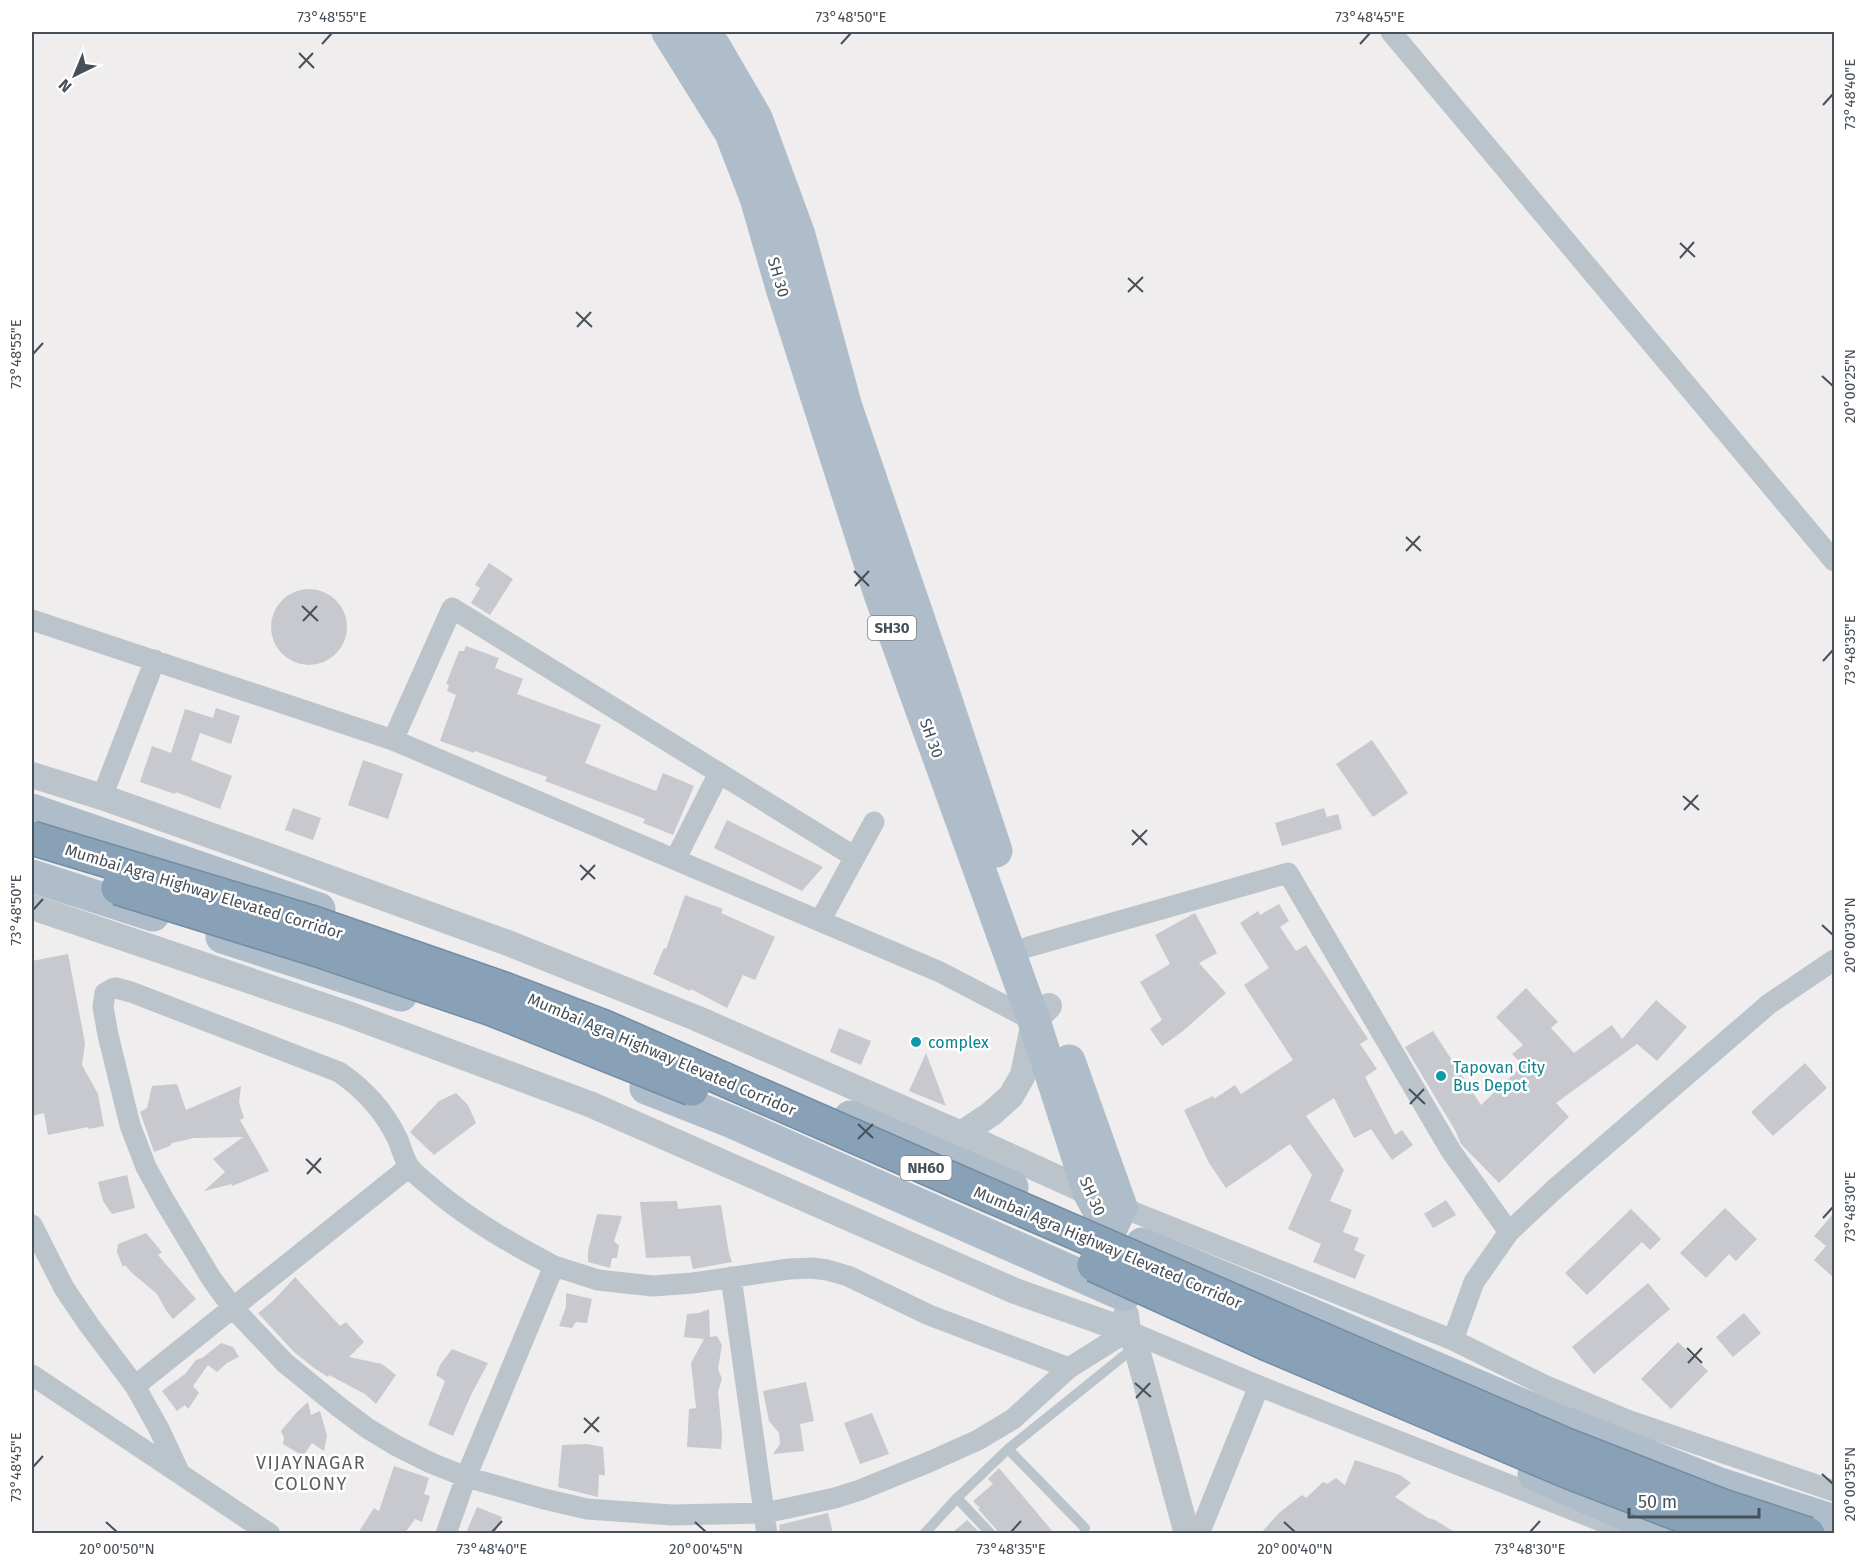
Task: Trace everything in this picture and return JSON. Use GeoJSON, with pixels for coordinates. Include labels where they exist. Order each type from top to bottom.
{"type":"FeatureCollection","features":[{"type":"Feature","properties":{"kind":"highway","name":"Mumbai Agra Highway Elevated Corridor"},"geometry":{"type":"LineString","coordinates":[[32,838],[311,922],[504,989],[602,1026],[1564,1444],[1723,1506],[1808,1533]]}},
{"type":"Feature","properties":{"kind":"highway","name":"Mumbai Agra Highway Elevated Corridor"},"geometry":{"type":"LineString","coordinates":[[32,861],[318,950],[492,1009],[753,1113],[1270,1345],[1569,1472],[1730,1533]]}},
{"type":"Feature","properties":{"kind":"main road","name":"SH 30"},"geometry":{"type":"LineString","coordinates":[[668,32],[731,133],[749,141],[799,235],[846,407],[1028,947],[1042,1013],[1089,1192],[1116,1219]]}},
{"type":"Feature","properties":{"kind":"main road","name":"SH 30"},"geometry":{"type":"LineString","coordinates":[[703,32],[714,46],[756,118],[749,141],[756,198],[782,288],[880,594],[1042,1013],[1116,1219]]}},
{"type":"Feature","properties":{"kind":"main road"},"geometry":{"type":"LineString","coordinates":[[32,810],[553,990],[920,1147],[1116,1219],[1298,1309],[1548,1416],[1720,1484],[1834,1521]]}},
{"type":"Feature","properties":{"kind":"main road"},"geometry":{"type":"LineString","coordinates":[[32,876],[480,1021],[732,1122],[1629,1516],[1681,1533]]}},
{"type":"Feature","properties":{"kind":"street"},"geometry":{"type":"LineString","coordinates":[[1391,32],[1834,561]]}},
{"type":"Feature","properties":{"kind":"street"},"geometry":{"type":"LineString","coordinates":[[393,740],[452,608],[855,857]]}},
{"type":"Feature","properties":{"kind":"street"},"geometry":{"type":"LineString","coordinates":[[32,620],[393,740],[1042,1013],[1023,1075],[1011,1096],[991,1114],[961,1134]]}},
{"type":"Feature","properties":{"kind":"street"},"geometry":{"type":"LineString","coordinates":[[102,798],[155,660]]}},
{"type":"Feature","properties":{"kind":"street"},"geometry":{"type":"LineString","coordinates":[[675,860],[719,773]]}},
{"type":"Feature","properties":{"kind":"street"},"geometry":{"type":"LineString","coordinates":[[32,775],[508,943],[696,1018],[1089,1192]]}},
{"type":"Feature","properties":{"kind":"street"},"geometry":{"type":"LineString","coordinates":[[820,921],[873,822]]}},
{"type":"Feature","properties":{"kind":"street"},"geometry":{"type":"LineString","coordinates":[[1028,947],[1287,873],[1451,1151],[1509,1232]]}},
{"type":"Feature","properties":{"kind":"street"},"geometry":{"type":"LineString","coordinates":[[32,907],[348,1014],[592,1105],[1015,1291],[1632,1533]]}},
{"type":"Feature","properties":{"kind":"street"},"geometry":{"type":"LineString","coordinates":[[1453,1340],[1474,1282],[1509,1232],[1557,1186],[1769,1004],[1834,960]]}},
{"type":"Feature","properties":{"kind":"street"},"geometry":{"type":"LineString","coordinates":[[1069,1368],[929,1315],[848,1276],[827,1270],[789,1269],[693,1283],[653,1286],[598,1280],[554,1266],[472,1220],[419,1178],[409,1167],[398,1138],[384,1116],[365,1092],[339,1072],[131,992],[116,988],[105,993],[103,1007],[108,1035],[138,1146],[164,1200],[211,1278],[232,1307],[285,1363],[367,1428],[431,1463],[466,1477],[587,1509],[766,1523],[860,1490],[956,1450],[1013,1419],[1069,1368],[1132,1338]]}},
{"type":"Feature","properties":{"kind":"street"},"geometry":{"type":"LineString","coordinates":[[135,1386],[409,1167]]}},
{"type":"Feature","properties":{"kind":"street"},"geometry":{"type":"LineString","coordinates":[[1187,1533],[1132,1338],[1122,1294],[1116,1219],[1453,1340],[1546,1386],[1627,1420],[1834,1491]]}},
{"type":"Feature","properties":{"kind":"street"},"geometry":{"type":"LineString","coordinates":[[32,1224],[64,1288],[88,1325],[135,1386],[180,1474]]}},
{"type":"Feature","properties":{"kind":"street"},"geometry":{"type":"LineString","coordinates":[[446,1533],[466,1477],[554,1266]]}},
{"type":"Feature","properties":{"kind":"street"},"geometry":{"type":"LineString","coordinates":[[731,1277],[766,1523]]}},
{"type":"Feature","properties":{"kind":"street"},"geometry":{"type":"LineString","coordinates":[[32,1375],[270,1533]]}},
{"type":"Feature","properties":{"kind":"street"},"geometry":{"type":"LineString","coordinates":[[1199,1533],[1259,1386]]}},
{"type":"Feature","properties":{"kind":"lane"},"geometry":{"type":"LineString","coordinates":[[924,1533],[1008,1449],[1132,1338]]}},
{"type":"Feature","properties":{"kind":"lane"},"geometry":{"type":"LineString","coordinates":[[1008,1449],[1084,1528]]}},
{"type":"Feature","properties":{"kind":"lane"},"geometry":{"type":"LineString","coordinates":[[957,1498],[991,1533]]}},
{"type":"Feature","properties":{"kind":"building"},"geometry":{"type":"Polygon","coordinates":[[[489,563],[513,579],[490,615],[471,603],[480,588],[475,585],[489,563]]]}},
{"type":"Feature","properties":{"kind":"building"},"geometry":{"type":"Polygon","coordinates":[[[309,589],[323,592],[336,600],[344,613],[347,627],[344,641],[336,654],[323,662],[309,665],[295,662],[282,654],[274,641],[271,627],[274,613],[282,600],[295,592],[309,589]]]}},
{"type":"Feature","properties":{"kind":"building"},"geometry":{"type":"Polygon","coordinates":[[[466,646],[499,658],[495,668],[523,679],[517,694],[601,725],[585,763],[656,791],[663,773],[694,786],[673,835],[643,823],[645,819],[545,781],[547,777],[440,741],[456,695],[447,691],[449,685],[446,684],[459,651],[464,651],[466,646]]]}},
{"type":"Feature","properties":{"kind":"building"},"geometry":{"type":"Polygon","coordinates":[[[216,708],[240,716],[231,744],[200,733],[191,760],[232,776],[220,809],[176,792],[175,794],[140,782],[152,746],[171,753],[185,709],[213,718],[216,708]]]}},
{"type":"Feature","properties":{"kind":"building"},"geometry":{"type":"Polygon","coordinates":[[[1372,740],[1408,793],[1373,817],[1336,764],[1372,740]]]}},
{"type":"Feature","properties":{"kind":"building"},"geometry":{"type":"Polygon","coordinates":[[[363,760],[403,774],[388,819],[348,805],[363,760]]]}},
{"type":"Feature","properties":{"kind":"building"},"geometry":{"type":"Polygon","coordinates":[[[293,808],[321,818],[313,840],[285,830],[293,808]]]}},
{"type":"Feature","properties":{"kind":"building"},"geometry":{"type":"Polygon","coordinates":[[[1324,808],[1327,817],[1338,814],[1342,829],[1282,846],[1275,823],[1324,808]]]}},
{"type":"Feature","properties":{"kind":"building"},"geometry":{"type":"Polygon","coordinates":[[[727,820],[823,867],[802,891],[714,848],[727,820]]]}},
{"type":"Feature","properties":{"kind":"building"},"geometry":{"type":"Polygon","coordinates":[[[685,895],[723,909],[721,913],[775,937],[755,980],[743,975],[727,1008],[691,989],[690,991],[653,974],[664,948],[666,949],[685,895]]]}},
{"type":"Feature","properties":{"kind":"building"},"geometry":{"type":"Polygon","coordinates":[[[1279,904],[1289,921],[1280,927],[1296,951],[1306,945],[1368,1039],[1360,1044],[1377,1069],[1365,1077],[1395,1135],[1402,1130],[1413,1145],[1392,1160],[1371,1129],[1354,1138],[1334,1098],[1306,1116],[1344,1170],[1330,1201],[1352,1210],[1343,1232],[1359,1238],[1354,1250],[1365,1255],[1355,1279],[1313,1262],[1321,1244],[1288,1229],[1312,1175],[1290,1144],[1226,1188],[1209,1163],[1184,1110],[1213,1096],[1214,1099],[1235,1085],[1241,1094],[1293,1060],[1244,985],[1269,968],[1240,923],[1258,911],[1260,915],[1279,904]]]}},
{"type":"Feature","properties":{"kind":"building"},"geometry":{"type":"Polygon","coordinates":[[[1195,913],[1217,953],[1199,963],[1226,993],[1183,1031],[1162,1046],[1150,1029],[1162,1020],[1140,982],[1170,964],[1155,935],[1195,913]]]}},
{"type":"Feature","properties":{"kind":"building"},"geometry":{"type":"Polygon","coordinates":[[[68,954],[85,1043],[82,1065],[98,1094],[104,1126],[48,1135],[44,1113],[32,1116],[32,961],[68,954]]]}},
{"type":"Feature","properties":{"kind":"building"},"geometry":{"type":"Polygon","coordinates":[[[1526,988],[1558,1022],[1551,1028],[1574,1053],[1612,1025],[1622,1039],[1656,1000],[1687,1027],[1657,1061],[1637,1044],[1556,1103],[1569,1117],[1499,1183],[1461,1144],[1455,1130],[1405,1047],[1433,1031],[1481,1105],[1523,1065],[1512,1054],[1523,1045],[1496,1017],[1526,988]]]}},
{"type":"Feature","properties":{"kind":"building"},"geometry":{"type":"Polygon","coordinates":[[[839,1028],[871,1041],[861,1065],[830,1052],[839,1028]]]}},
{"type":"Feature","properties":{"kind":"building"},"geometry":{"type":"Polygon","coordinates":[[[926,1053],[946,1106],[909,1091],[926,1053]]]}},
{"type":"Feature","properties":{"kind":"building"},"geometry":{"type":"Polygon","coordinates":[[[1805,1063],[1827,1088],[1773,1136],[1751,1112],[1805,1063]]]}},
{"type":"Feature","properties":{"kind":"building"},"geometry":{"type":"Polygon","coordinates":[[[177,1084],[186,1110],[241,1086],[239,1102],[244,1118],[240,1120],[269,1171],[232,1186],[232,1184],[204,1191],[225,1172],[213,1159],[243,1137],[194,1138],[172,1143],[154,1152],[140,1112],[147,1108],[152,1086],[177,1084]]]}},
{"type":"Feature","properties":{"kind":"building"},"geometry":{"type":"Polygon","coordinates":[[[456,1093],[468,1105],[476,1123],[434,1155],[410,1132],[439,1101],[456,1093]]]}},
{"type":"Feature","properties":{"kind":"building"},"geometry":{"type":"Polygon","coordinates":[[[127,1175],[135,1208],[112,1214],[103,1201],[98,1182],[127,1175]]]}},
{"type":"Feature","properties":{"kind":"building"},"geometry":{"type":"Polygon","coordinates":[[[1446,1200],[1456,1215],[1433,1228],[1424,1214],[1446,1200]]]}},
{"type":"Feature","properties":{"kind":"building"},"geometry":{"type":"Polygon","coordinates":[[[677,1201],[678,1209],[721,1205],[732,1262],[693,1269],[690,1256],[646,1258],[640,1202],[677,1201]]]}},
{"type":"Feature","properties":{"kind":"building"},"geometry":{"type":"Polygon","coordinates":[[[1725,1208],[1757,1239],[1736,1261],[1729,1254],[1706,1278],[1680,1253],[1725,1208]]]}},
{"type":"Feature","properties":{"kind":"building"},"geometry":{"type":"Polygon","coordinates":[[[1631,1209],[1661,1239],[1650,1250],[1642,1242],[1587,1295],[1565,1273],[1631,1209]]]}},
{"type":"Feature","properties":{"kind":"building"},"geometry":{"type":"Polygon","coordinates":[[[1834,1213],[1834,1278],[1814,1260],[1826,1246],[1814,1236],[1834,1213]]]}},
{"type":"Feature","properties":{"kind":"building"},"geometry":{"type":"Polygon","coordinates":[[[597,1214],[622,1216],[614,1241],[619,1246],[617,1258],[612,1258],[610,1268],[588,1262],[588,1251],[597,1214]]]}},
{"type":"Feature","properties":{"kind":"building"},"geometry":{"type":"Polygon","coordinates":[[[146,1233],[162,1252],[158,1255],[196,1299],[173,1319],[157,1294],[125,1265],[123,1267],[117,1252],[118,1244],[146,1233]]]}},
{"type":"Feature","properties":{"kind":"building"},"geometry":{"type":"Polygon","coordinates":[[[295,1277],[340,1326],[346,1322],[364,1342],[349,1357],[382,1364],[396,1375],[376,1404],[365,1394],[314,1368],[294,1352],[258,1313],[273,1301],[295,1277]]]}},
{"type":"Feature","properties":{"kind":"building"},"geometry":{"type":"Polygon","coordinates":[[[1648,1283],[1670,1309],[1594,1374],[1572,1347],[1648,1283]]]}},
{"type":"Feature","properties":{"kind":"building"},"geometry":{"type":"Polygon","coordinates":[[[566,1293],[592,1299],[587,1323],[576,1322],[572,1328],[559,1326],[566,1307],[566,1293]]]}},
{"type":"Feature","properties":{"kind":"building"},"geometry":{"type":"Polygon","coordinates":[[[709,1309],[710,1337],[717,1336],[722,1345],[718,1369],[722,1379],[718,1392],[721,1449],[687,1447],[689,1409],[696,1408],[691,1363],[704,1339],[684,1337],[687,1314],[709,1309]]]}},
{"type":"Feature","properties":{"kind":"building"},"geometry":{"type":"Polygon","coordinates":[[[1744,1313],[1761,1333],[1733,1357],[1716,1337],[1744,1313]]]}},
{"type":"Feature","properties":{"kind":"building"},"geometry":{"type":"Polygon","coordinates":[[[1678,1342],[1708,1371],[1671,1409],[1641,1379],[1678,1342]]]}},
{"type":"Feature","properties":{"kind":"building"},"geometry":{"type":"Polygon","coordinates":[[[221,1343],[233,1347],[239,1357],[227,1363],[217,1372],[208,1365],[193,1386],[199,1393],[188,1409],[185,1405],[177,1411],[162,1391],[185,1374],[196,1360],[221,1343]]]}},
{"type":"Feature","properties":{"kind":"building"},"geometry":{"type":"Polygon","coordinates":[[[452,1349],[488,1363],[453,1436],[428,1425],[445,1381],[436,1375],[440,1365],[452,1349]]]}},
{"type":"Feature","properties":{"kind":"building"},"geometry":{"type":"Polygon","coordinates":[[[806,1382],[814,1421],[800,1424],[804,1451],[773,1454],[780,1444],[779,1433],[769,1421],[763,1391],[806,1382]]]}},
{"type":"Feature","properties":{"kind":"building"},"geometry":{"type":"Polygon","coordinates":[[[308,1402],[311,1415],[320,1411],[327,1436],[324,1451],[312,1443],[303,1456],[283,1444],[284,1438],[281,1431],[308,1402]]]}},
{"type":"Feature","properties":{"kind":"building"},"geometry":{"type":"Polygon","coordinates":[[[872,1413],[889,1454],[860,1464],[844,1423],[872,1413]]]}},
{"type":"Feature","properties":{"kind":"building"},"geometry":{"type":"Polygon","coordinates":[[[587,1444],[603,1447],[605,1475],[599,1475],[598,1497],[558,1487],[562,1445],[587,1444]]]}},
{"type":"Feature","properties":{"kind":"building"},"geometry":{"type":"Polygon","coordinates":[[[1355,1460],[1400,1475],[1411,1483],[1395,1497],[1456,1533],[1261,1533],[1280,1512],[1302,1495],[1306,1498],[1323,1482],[1327,1484],[1336,1478],[1345,1485],[1355,1460]]]}},
{"type":"Feature","properties":{"kind":"building"},"geometry":{"type":"Polygon","coordinates":[[[394,1466],[429,1478],[424,1494],[430,1496],[422,1522],[415,1519],[405,1533],[358,1533],[374,1508],[379,1511],[394,1466]]]}},
{"type":"Feature","properties":{"kind":"building"},"geometry":{"type":"Polygon","coordinates":[[[999,1468],[1054,1533],[998,1533],[973,1501],[993,1484],[988,1479],[999,1468]]]}},
{"type":"Feature","properties":{"kind":"building"},"geometry":{"type":"Polygon","coordinates":[[[477,1507],[502,1517],[495,1533],[466,1533],[477,1507]]]}},
{"type":"Feature","properties":{"kind":"building"},"geometry":{"type":"Polygon","coordinates":[[[828,1513],[833,1533],[780,1533],[779,1525],[828,1513]]]}},
{"type":"Feature","properties":{"kind":"building"},"geometry":{"type":"Polygon","coordinates":[[[967,1520],[980,1533],[952,1533],[967,1520]]]}},
{"type":"Feature","properties":{"kind":"place","name":"complex"},"geometry":{"type":"Point","coordinates":[916,1042]}},
{"type":"Feature","properties":{"kind":"place","name":"Tapovan City Bus Depot"},"geometry":{"type":"Point","coordinates":[1441,1076]}},
{"type":"Feature","properties":{"kind":"district","name":"VIJAYNAGAR COLONY"},"geometry":{"type":"Point","coordinates":[311,1473]}}]}
